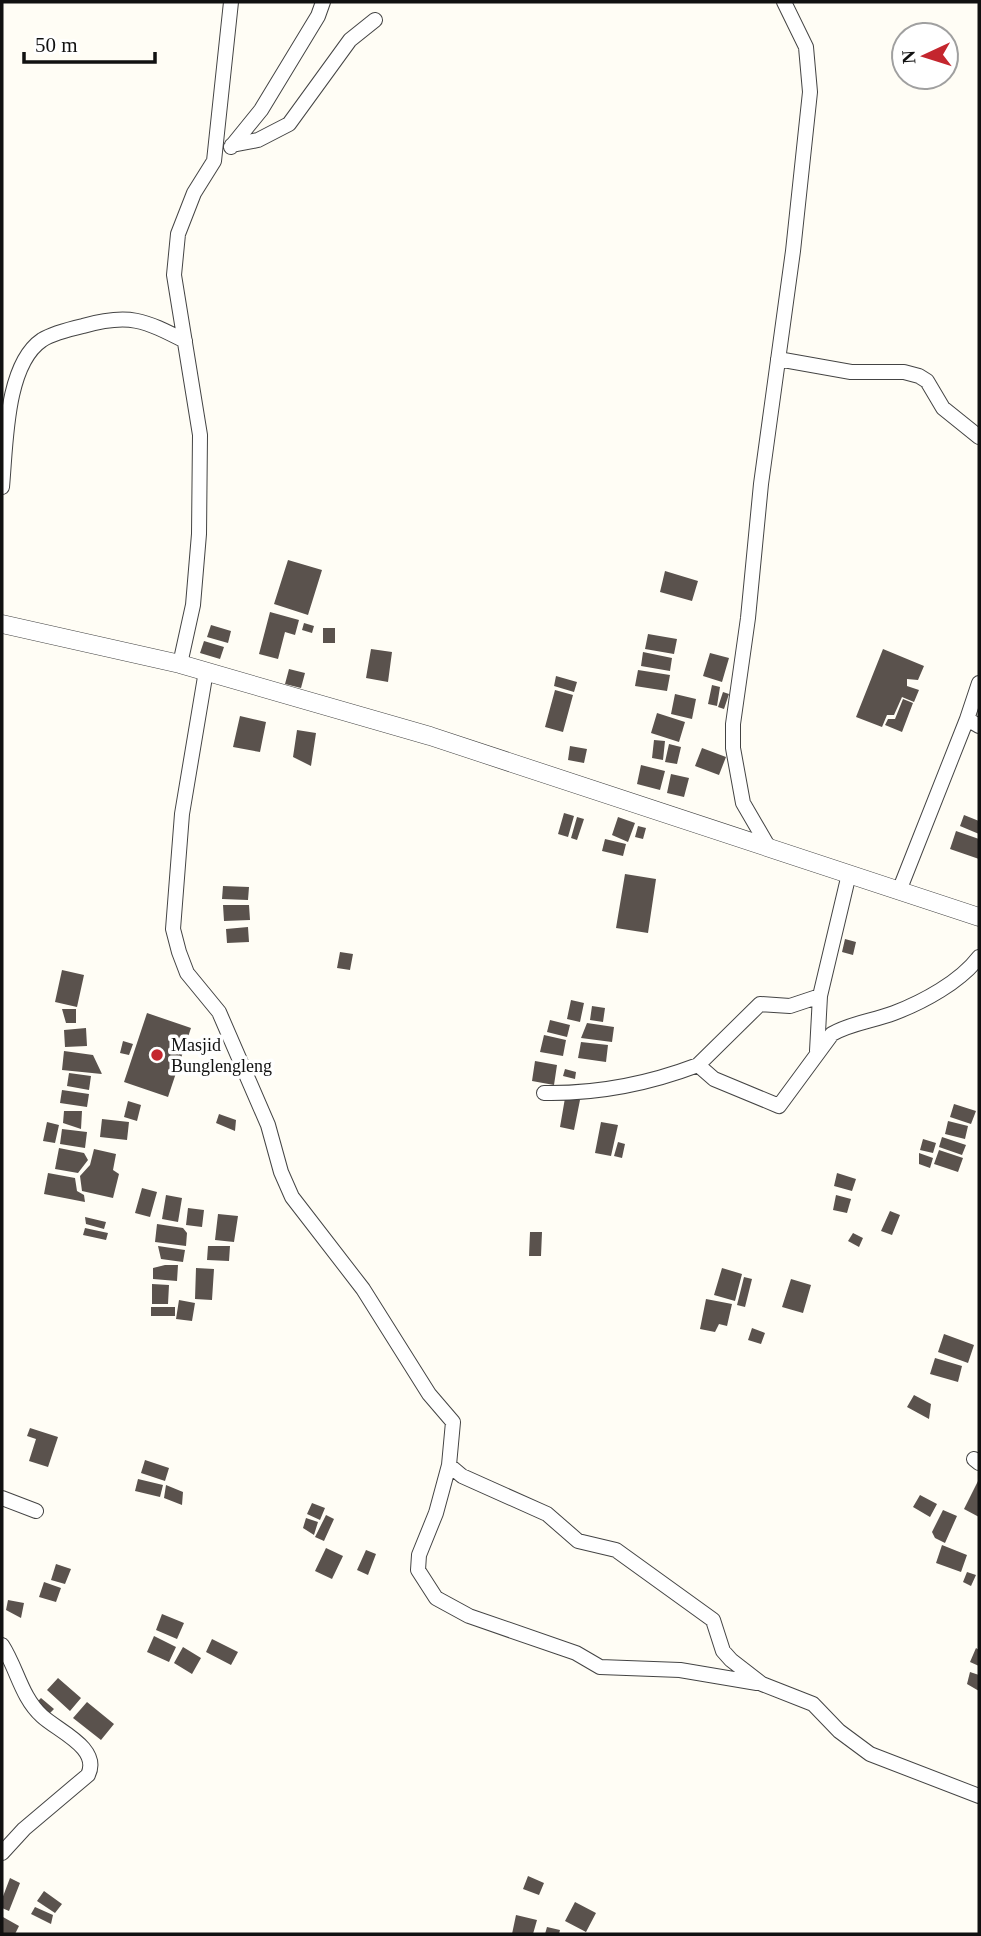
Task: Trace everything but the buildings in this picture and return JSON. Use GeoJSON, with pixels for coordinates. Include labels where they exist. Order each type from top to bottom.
{"type":"FeatureCollection","features":[{"type":"Feature","properties":{"kind":"street"},"geometry":{"type":"LineString","coordinates":[[214,161],[231,2]]}},
{"type":"Feature","properties":{"kind":"street"},"geometry":{"type":"LineString","coordinates":[[180,664],[193,605],[200,435],[174,275],[178,234],[194,193],[214,161],[232,145],[261,110],[318,16],[323,2]]}},
{"type":"Feature","properties":{"kind":"street"},"geometry":{"type":"LineString","coordinates":[[768,846],[743,803],[734,760],[733,724],[810,92],[806,47],[784,2]]}},
{"type":"Feature","properties":{"kind":"street"},"geometry":{"type":"LineString","coordinates":[[232,145],[258,140],[289,124],[350,40],[374,20]]}},
{"type":"Feature","properties":{"kind":"street"},"geometry":{"type":"LineString","coordinates":[[2,487],[16,379],[27,355],[42,340],[98,321],[123,320],[147,321],[185,341]]}},
{"type":"Feature","properties":{"kind":"street"},"geometry":{"type":"LineString","coordinates":[[778,359],[851,372],[904,372],[919,376],[927,381],[943,408],[979,437]]}},
{"type":"Feature","properties":{"kind":"street"},"geometry":{"type":"LineString","coordinates":[[2,624],[180,664],[429,736],[979,917]]}},
{"type":"Feature","properties":{"kind":"street"},"geometry":{"type":"LineString","coordinates":[[206,671],[182,814],[173,929],[187,973],[219,1012],[268,1125],[281,1172],[292,1197],[363,1289],[429,1394],[453,1422],[449,1465],[436,1513],[419,1555],[418,1570],[436,1598],[506,1630],[576,1653],[600,1667],[680,1671],[762,1684],[813,1704],[839,1731],[870,1754],[979,1796]]}},
{"type":"Feature","properties":{"kind":"street"},"geometry":{"type":"LineString","coordinates":[[898,891],[973,723],[979,683]]}},
{"type":"Feature","properties":{"kind":"street"},"geometry":{"type":"LineString","coordinates":[[817,1052],[820,996],[849,874]]}},
{"type":"Feature","properties":{"kind":"street"},"geometry":{"type":"LineString","coordinates":[[698,1065],[713,1079],[779,1106],[825,1040],[843,1027],[912,1005],[962,976],[979,957]]}},
{"type":"Feature","properties":{"kind":"street"},"geometry":{"type":"LineString","coordinates":[[544,1094],[579,1094],[620,1089],[698,1065],[760,1004],[790,1006],[820,996]]}},
{"type":"Feature","properties":{"kind":"street"},"geometry":{"type":"LineString","coordinates":[[449,1465],[462,1476],[547,1514],[578,1541],[616,1550],[713,1620],[723,1651],[762,1684]]}},
{"type":"Feature","properties":{"kind":"street"},"geometry":{"type":"LineString","coordinates":[[2,1498],[36,1511]]}},
{"type":"Feature","properties":{"kind":"street"},"geometry":{"type":"LineString","coordinates":[[2,1645],[32,1707],[72,1738],[91,1759],[92,1767],[88,1775],[24,1829],[2,1853]]}},
{"type":"Feature","properties":{"kind":"place","name":"Masjid Bunglengleng"},"geometry":{"type":"Point","coordinates":[157,1055]}}]}
